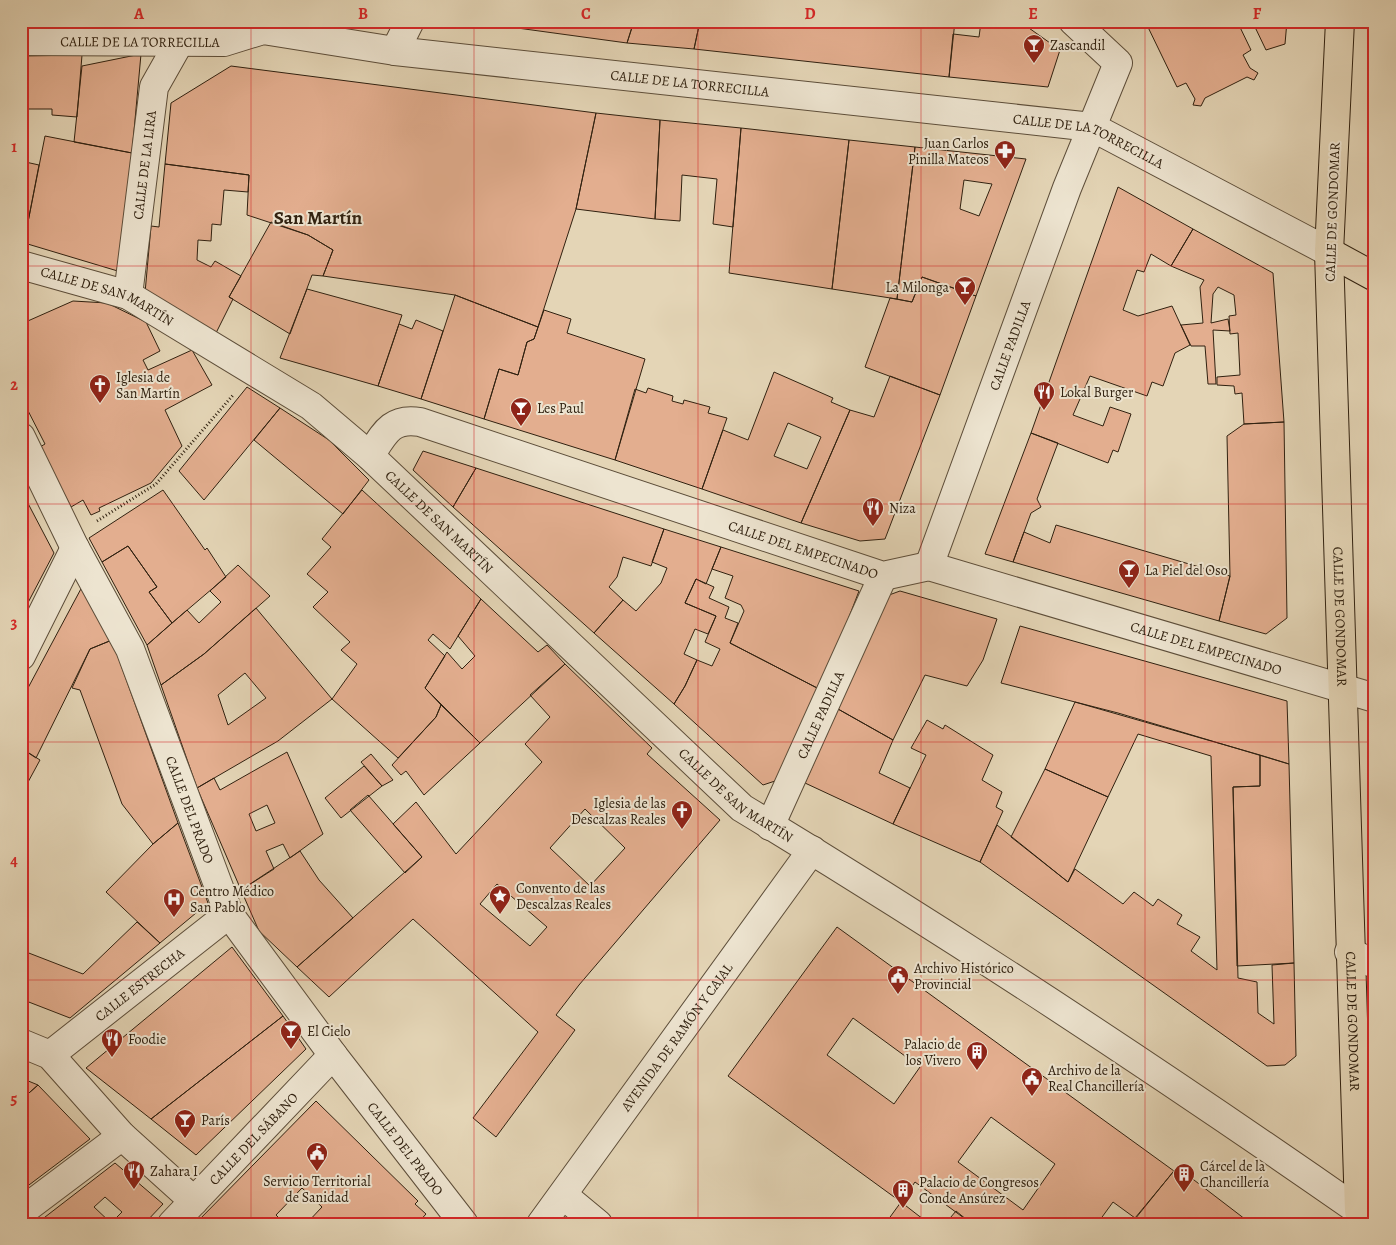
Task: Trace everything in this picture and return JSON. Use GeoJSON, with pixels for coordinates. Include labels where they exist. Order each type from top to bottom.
{"type":"FeatureCollection","features":[{"type":"Feature","properties":{"kind":"main road","name":"CALLE DE GONDOMAR"},"geometry":{"type":"LineString","coordinates":[[1340,21],[1329,252],[1349,952],[1367,1217]]}},
{"type":"Feature","properties":{"kind":"main road"},"geometry":{"type":"LineString","coordinates":[[1329,252],[1375,277]]}},
{"type":"Feature","properties":{"kind":"street"},"geometry":{"type":"LineString","coordinates":[[395,51],[410,21]]}},
{"type":"Feature","properties":{"kind":"street","name":"CALLE PADILLA"},"geometry":{"type":"LineString","coordinates":[[929,566],[1067,188],[1118,63],[1073,21]]}},
{"type":"Feature","properties":{"kind":"street","name":"CALLE DE LA TORRECILLA"},"geometry":{"type":"LineString","coordinates":[[21,41],[180,41],[225,31],[263,30],[395,51],[1092,127],[1329,252]]}},
{"type":"Feature","properties":{"kind":"street","name":"CALLE DE LA LIRA"},"geometry":{"type":"LineString","coordinates":[[128,295],[154,88],[180,41]]}},
{"type":"Feature","properties":{"kind":"street","name":"CALLE DE SAN MARTÍN"},"geometry":{"type":"LineString","coordinates":[[21,265],[128,295],[311,406],[370,456],[742,808],[812,850],[1184,1091],[1367,1217]]}},
{"type":"Feature","properties":{"kind":"street","name":"CALLE DEL EMPECINADO"},"geometry":{"type":"LineString","coordinates":[[370,456],[389,428],[400,422],[420,422],[883,576],[929,566],[1375,698]]}},
{"type":"Feature","properties":{"kind":"street","name":"CALLE DEL PRADO"},"geometry":{"type":"LineString","coordinates":[[21,437],[73,543],[130,649],[230,914],[333,1055],[464,1224]]}},
{"type":"Feature","properties":{"kind":"street"},"geometry":{"type":"LineString","coordinates":[[21,656],[73,543]]}},
{"type":"Feature","properties":{"kind":"street","name":"CALLE PADILLA"},"geometry":{"type":"LineString","coordinates":[[770,826],[883,576]]}},
{"type":"Feature","properties":{"kind":"street","name":"AVENIDA DE RAMÓN Y CAJAL"},"geometry":{"type":"LineString","coordinates":[[557,1213],[812,850]]}},
{"type":"Feature","properties":{"kind":"street","name":"CALLE ESTRECHA"},"geometry":{"type":"LineString","coordinates":[[50,1055],[230,914]]}},
{"type":"Feature","properties":{"kind":"street"},"geometry":{"type":"LineString","coordinates":[[1349,952],[1375,964]]}},
{"type":"Feature","properties":{"kind":"street"},"geometry":{"type":"LineString","coordinates":[[21,1043],[50,1055],[122,1136],[194,1201]]}},
{"type":"Feature","properties":{"kind":"street","name":"CALLE DEL SÁBANO"},"geometry":{"type":"LineString","coordinates":[[172,1224],[333,1055]]}},
{"type":"Feature","properties":{"kind":"street"},"geometry":{"type":"LineString","coordinates":[[21,1212],[122,1136]]}},
{"type":"Feature","properties":{"kind":"street"},"geometry":{"type":"LineString","coordinates":[[557,1213],[598,1224]]}},
{"type":"Feature","properties":{"kind":"path"},"geometry":{"type":"LineString","coordinates":[[73,543],[156,484],[254,371]]}},
{"type":"Feature","properties":{"kind":"building"},"geometry":{"type":"Polygon","coordinates":[[[23,21],[78,21],[78,28],[23,28],[23,21]]]}},
{"type":"Feature","properties":{"kind":"building"},"geometry":{"type":"Polygon","coordinates":[[[78,21],[211,21],[210,28],[78,28],[78,21]]]}},
{"type":"Feature","properties":{"kind":"building"},"geometry":{"type":"Polygon","coordinates":[[[489,21],[634,21],[627,43],[488,24],[489,21]]]}},
{"type":"Feature","properties":{"kind":"building"},"geometry":{"type":"Polygon","coordinates":[[[634,21],[700,21],[694,49],[627,43],[634,21]]]}},
{"type":"Feature","properties":{"kind":"building"},"geometry":{"type":"Polygon","coordinates":[[[700,21],[955,21],[949,77],[694,49],[700,21]]]}},
{"type":"Feature","properties":{"kind":"building"},"geometry":{"type":"Polygon","coordinates":[[[969,21],[1019,21],[1060,50],[1048,87],[949,77],[953,34],[979,37],[981,22],[969,21]]]}},
{"type":"Feature","properties":{"kind":"building"},"geometry":{"type":"Polygon","coordinates":[[[1145,21],[1237,21],[1251,50],[1243,55],[1250,68],[1258,73],[1254,80],[1247,77],[1205,98],[1201,106],[1193,105],[1195,99],[1186,83],[1177,87],[1145,21]]]}},
{"type":"Feature","properties":{"kind":"building"},"geometry":{"type":"Polygon","coordinates":[[[1245,21],[1287,21],[1285,44],[1266,50],[1254,25],[1248,27],[1245,21]]]}},
{"type":"Feature","properties":{"kind":"building"},"geometry":{"type":"Polygon","coordinates":[[[141,54],[132,153],[74,142],[82,66],[141,54]]]}},
{"type":"Feature","properties":{"kind":"building"},"geometry":{"type":"Polygon","coordinates":[[[82,55],[77,117],[52,115],[52,109],[21,109],[21,56],[82,55]]]}},
{"type":"Feature","properties":{"kind":"building"},"geometry":{"type":"Polygon","coordinates":[[[231,66],[596,113],[576,209],[538,327],[455,295],[323,276],[333,250],[308,235],[247,215],[249,175],[165,164],[171,103],[231,66]]]}},
{"type":"Feature","properties":{"kind":"building"},"geometry":{"type":"Polygon","coordinates":[[[596,113],[660,120],[655,219],[576,209],[596,113]]]}},
{"type":"Feature","properties":{"kind":"building"},"geometry":{"type":"Polygon","coordinates":[[[660,120],[741,128],[733,227],[713,224],[717,179],[682,175],[680,221],[655,219],[660,120]]]}},
{"type":"Feature","properties":{"kind":"building"},"geometry":{"type":"Polygon","coordinates":[[[741,128],[849,140],[832,289],[729,273],[741,128]]]}},
{"type":"Feature","properties":{"kind":"building"},"geometry":{"type":"Polygon","coordinates":[[[45,136],[132,153],[121,272],[21,242],[28,222],[45,136]]]}},
{"type":"Feature","properties":{"kind":"building"},"geometry":{"type":"Polygon","coordinates":[[[849,140],[915,147],[897,299],[832,289],[849,140]]]}},
{"type":"Feature","properties":{"kind":"building"},"geometry":{"type":"Polygon","coordinates":[[[915,147],[1026,159],[976,296],[922,277],[912,302],[897,299],[915,147]],[[964,180],[960,209],[979,216],[992,184],[964,180]]]}},
{"type":"Feature","properties":{"kind":"building"},"geometry":{"type":"Polygon","coordinates":[[[21,161],[39,165],[28,222],[21,241],[21,161]]]}},
{"type":"Feature","properties":{"kind":"building"},"geometry":{"type":"Polygon","coordinates":[[[165,164],[249,175],[248,192],[224,190],[221,225],[212,224],[211,241],[198,240],[197,260],[211,267],[215,261],[241,276],[229,297],[233,299],[216,333],[145,293],[151,226],[159,227],[165,164]]]}},
{"type":"Feature","properties":{"kind":"building"},"geometry":{"type":"Polygon","coordinates":[[[1118,187],[1193,229],[1171,266],[1151,254],[1144,272],[1137,270],[1123,310],[1138,316],[1172,306],[1190,345],[1175,353],[1163,386],[1152,382],[1147,396],[1090,376],[1073,415],[1103,426],[1110,407],[1131,414],[1118,452],[1113,450],[1108,463],[1031,433],[1118,187]]]}},
{"type":"Feature","properties":{"kind":"building"},"geometry":{"type":"Polygon","coordinates":[[[271,222],[308,235],[333,250],[323,276],[312,275],[290,334],[229,297],[271,222]]]}},
{"type":"Feature","properties":{"kind":"building"},"geometry":{"type":"Polygon","coordinates":[[[1193,229],[1273,273],[1284,422],[1244,424],[1242,393],[1235,394],[1234,386],[1217,385],[1217,377],[1240,375],[1238,333],[1230,334],[1230,331],[1213,330],[1216,384],[1208,384],[1205,346],[1191,346],[1181,325],[1203,323],[1200,287],[1204,280],[1171,266],[1193,229]],[[1218,287],[1213,294],[1211,323],[1228,319],[1230,330],[1229,316],[1236,315],[1234,295],[1218,287]]]}},
{"type":"Feature","properties":{"kind":"building"},"geometry":{"type":"Polygon","coordinates":[[[922,277],[976,296],[940,395],[865,367],[890,298],[912,302],[922,277]]]}},
{"type":"Feature","properties":{"kind":"building"},"geometry":{"type":"Polygon","coordinates":[[[307,289],[402,315],[378,386],[280,358],[307,289]]]}},
{"type":"Feature","properties":{"kind":"building"},"geometry":{"type":"Polygon","coordinates":[[[455,295],[538,327],[534,339],[527,342],[518,375],[499,369],[484,419],[421,399],[455,295]]]}},
{"type":"Feature","properties":{"kind":"building","name":"Iglesia de San Martín"},"geometry":{"type":"Polygon","coordinates":[[[73,301],[107,303],[146,322],[160,351],[143,360],[148,370],[192,350],[212,385],[165,410],[182,446],[151,483],[99,508],[100,511],[91,515],[83,500],[71,507],[40,447],[45,444],[21,397],[21,324],[73,301]]]}},
{"type":"Feature","properties":{"kind":"building"},"geometry":{"type":"Polygon","coordinates":[[[544,310],[571,319],[567,333],[645,359],[615,460],[484,419],[499,369],[518,375],[527,342],[534,339],[544,310]]]}},
{"type":"Feature","properties":{"kind":"building"},"geometry":{"type":"Polygon","coordinates":[[[416,320],[443,331],[421,399],[378,386],[399,324],[412,329],[416,320]]]}},
{"type":"Feature","properties":{"kind":"building"},"geometry":{"type":"Polygon","coordinates":[[[774,372],[833,398],[831,402],[850,410],[801,523],[702,489],[723,430],[748,440],[774,372]],[[788,423],[774,456],[807,469],[821,437],[788,423]]]}},
{"type":"Feature","properties":{"kind":"building"},"geometry":{"type":"Polygon","coordinates":[[[890,376],[940,395],[885,539],[860,541],[801,523],[850,410],[874,417],[890,376]]]}},
{"type":"Feature","properties":{"kind":"building"},"geometry":{"type":"Polygon","coordinates":[[[247,387],[280,408],[204,500],[179,471],[247,387]]]}},
{"type":"Feature","properties":{"kind":"building"},"geometry":{"type":"Polygon","coordinates":[[[648,388],[673,396],[672,401],[683,404],[684,400],[710,407],[708,413],[727,418],[702,489],[615,460],[635,389],[646,393],[648,388]]]}},
{"type":"Feature","properties":{"kind":"building"},"geometry":{"type":"Polygon","coordinates":[[[280,408],[329,440],[369,480],[343,514],[254,440],[280,408]]]}},
{"type":"Feature","properties":{"kind":"building"},"geometry":{"type":"Polygon","coordinates":[[[1284,422],[1287,618],[1266,634],[1219,621],[1230,576],[1227,436],[1244,424],[1284,422]]]}},
{"type":"Feature","properties":{"kind":"building"},"geometry":{"type":"Polygon","coordinates":[[[1031,433],[1058,443],[1037,499],[1041,507],[1031,513],[1013,562],[985,554],[1031,433]]]}},
{"type":"Feature","properties":{"kind":"building"},"geometry":{"type":"Polygon","coordinates":[[[423,451],[476,468],[453,507],[413,470],[423,451]]]}},
{"type":"Feature","properties":{"kind":"building"},"geometry":{"type":"Polygon","coordinates":[[[476,468],[664,529],[651,566],[623,557],[617,577],[609,587],[623,600],[594,633],[453,507],[476,468]]]}},
{"type":"Feature","properties":{"kind":"building"},"geometry":{"type":"Polygon","coordinates":[[[21,490],[54,553],[21,616],[21,490]]]}},
{"type":"Feature","properties":{"kind":"building"},"geometry":{"type":"Polygon","coordinates":[[[163,490],[205,550],[207,548],[226,577],[172,623],[149,592],[157,587],[128,546],[102,562],[89,538],[163,490]]]}},
{"type":"Feature","properties":{"kind":"building"},"geometry":{"type":"Polygon","coordinates":[[[362,490],[481,599],[450,649],[433,634],[428,640],[445,656],[425,688],[441,705],[436,717],[398,758],[332,699],[357,664],[341,650],[350,642],[313,607],[328,592],[307,574],[331,547],[322,539],[362,490]]]}},
{"type":"Feature","properties":{"kind":"building"},"geometry":{"type":"Polygon","coordinates":[[[1056,525],[1230,576],[1219,621],[1013,562],[1024,532],[1050,543],[1056,525]]]}},
{"type":"Feature","properties":{"kind":"building"},"geometry":{"type":"Polygon","coordinates":[[[664,529],[721,547],[706,584],[696,579],[685,603],[716,616],[708,634],[695,629],[684,654],[697,660],[674,704],[594,633],[623,600],[636,611],[661,583],[667,568],[652,562],[664,529]]]}},
{"type":"Feature","properties":{"kind":"building"},"geometry":{"type":"Polygon","coordinates":[[[128,546],[157,587],[149,592],[172,623],[147,645],[102,562],[128,546]]]}},
{"type":"Feature","properties":{"kind":"building"},"geometry":{"type":"Polygon","coordinates":[[[721,547],[859,591],[821,690],[730,643],[744,611],[741,605],[725,598],[733,576],[712,569],[721,547]]]}},
{"type":"Feature","properties":{"kind":"building"},"geometry":{"type":"Polygon","coordinates":[[[238,565],[270,596],[204,654],[161,685],[147,645],[187,610],[199,623],[221,602],[210,591],[238,565]]]}},
{"type":"Feature","properties":{"kind":"building"},"geometry":{"type":"Polygon","coordinates":[[[696,579],[714,587],[709,598],[729,607],[725,618],[738,623],[730,643],[821,690],[775,781],[763,785],[674,704],[697,660],[712,666],[720,649],[705,642],[716,616],[685,603],[696,579]]]}},
{"type":"Feature","properties":{"kind":"building"},"geometry":{"type":"Polygon","coordinates":[[[83,585],[112,640],[90,649],[36,758],[21,748],[21,701],[83,585]]]}},
{"type":"Feature","properties":{"kind":"building"},"geometry":{"type":"Polygon","coordinates":[[[900,591],[997,619],[983,660],[967,686],[925,675],[893,740],[838,709],[889,595],[900,591]]]}},
{"type":"Feature","properties":{"kind":"building"},"geometry":{"type":"Polygon","coordinates":[[[481,599],[538,652],[547,645],[565,664],[480,743],[425,688],[447,652],[462,669],[475,656],[458,636],[481,599]]]}},
{"type":"Feature","properties":{"kind":"building"},"geometry":{"type":"Polygon","coordinates":[[[256,608],[332,699],[278,741],[197,788],[161,685],[204,654],[256,608]],[[245,673],[218,695],[228,725],[266,698],[245,673]]]}},
{"type":"Feature","properties":{"kind":"building"},"geometry":{"type":"Polygon","coordinates":[[[1020,626],[1287,701],[1289,764],[1118,713],[1001,683],[1020,626]]]}},
{"type":"Feature","properties":{"kind":"building"},"geometry":{"type":"Polygon","coordinates":[[[112,640],[178,823],[153,844],[122,804],[80,690],[72,688],[90,649],[112,640]]]}},
{"type":"Feature","properties":{"kind":"building"},"geometry":{"type":"Polygon","coordinates":[[[565,664],[652,748],[647,754],[720,820],[579,985],[556,1015],[575,1030],[496,1137],[473,1118],[538,1032],[413,919],[329,997],[297,967],[422,857],[393,824],[416,802],[456,854],[542,762],[525,744],[550,717],[530,695],[565,664]],[[585,809],[550,848],[590,886],[625,848],[585,809]],[[497,884],[480,904],[530,946],[547,927],[497,884]]]}},
{"type":"Feature","properties":{"kind":"building"},"geometry":{"type":"Polygon","coordinates":[[[1075,702],[1260,755],[1260,786],[1233,787],[1238,978],[1257,982],[1258,1013],[1274,1024],[1272,965],[1294,963],[1296,1056],[1285,1065],[1267,1066],[980,862],[997,825],[1068,882],[1075,869],[1123,904],[1134,892],[1153,906],[1158,899],[1182,915],[1177,924],[1200,937],[1191,951],[1217,970],[1211,756],[1138,734],[1108,797],[1045,769],[1075,702]]]}},
{"type":"Feature","properties":{"kind":"building"},"geometry":{"type":"Polygon","coordinates":[[[441,705],[480,743],[424,795],[406,771],[401,775],[392,765],[436,717],[441,705]]]}},
{"type":"Feature","properties":{"kind":"building"},"geometry":{"type":"Polygon","coordinates":[[[838,709],[893,740],[879,773],[910,788],[893,824],[805,783],[838,709]]]}},
{"type":"Feature","properties":{"kind":"building"},"geometry":{"type":"Polygon","coordinates":[[[927,720],[943,729],[945,725],[993,755],[982,780],[1002,792],[996,807],[1003,811],[980,862],[893,824],[926,755],[911,748],[927,720]]]}},
{"type":"Feature","properties":{"kind":"building"},"geometry":{"type":"Polygon","coordinates":[[[21,748],[40,760],[21,795],[21,748]]]}},
{"type":"Feature","properties":{"kind":"building"},"geometry":{"type":"Polygon","coordinates":[[[287,752],[323,834],[290,858],[283,844],[266,851],[274,869],[241,890],[197,788],[214,778],[220,790],[287,752]],[[267,805],[249,814],[256,831],[275,823],[267,805]]]}},
{"type":"Feature","properties":{"kind":"building"},"geometry":{"type":"Polygon","coordinates":[[[371,754],[393,780],[382,786],[361,762],[371,754]]]}},
{"type":"Feature","properties":{"kind":"building"},"geometry":{"type":"Polygon","coordinates":[[[1260,755],[1289,764],[1294,963],[1237,966],[1233,787],[1260,786],[1260,755]]]}},
{"type":"Feature","properties":{"kind":"building"},"geometry":{"type":"Polygon","coordinates":[[[364,766],[382,786],[341,818],[325,798],[364,766]]]}},
{"type":"Feature","properties":{"kind":"building"},"geometry":{"type":"Polygon","coordinates":[[[1045,769],[1108,797],[1068,882],[1011,837],[1045,769]]]}},
{"type":"Feature","properties":{"kind":"building"},"geometry":{"type":"Polygon","coordinates":[[[368,795],[422,857],[405,873],[350,810],[368,795]]]}},
{"type":"Feature","properties":{"kind":"building"},"geometry":{"type":"Polygon","coordinates":[[[178,823],[208,903],[160,943],[106,892],[153,844],[178,823]]]}},
{"type":"Feature","properties":{"kind":"building"},"geometry":{"type":"Polygon","coordinates":[[[300,851],[319,880],[353,918],[297,967],[259,931],[241,890],[300,851]]]}},
{"type":"Feature","properties":{"kind":"building"},"geometry":{"type":"Polygon","coordinates":[[[137,922],[160,943],[70,1018],[21,999],[21,950],[83,974],[137,922]]]}},
{"type":"Feature","properties":{"kind":"building","name":"Palacio de los Vivero"},"geometry":{"type":"Polygon","coordinates":[[[837,927],[1174,1171],[1135,1218],[1113,1202],[1097,1224],[972,1224],[915,1182],[901,1202],[728,1076],[837,927]],[[853,1018],[827,1055],[894,1104],[920,1067],[853,1018]],[[991,1117],[958,1162],[1023,1210],[1055,1164],[991,1117]]]}},
{"type":"Feature","properties":{"kind":"building"},"geometry":{"type":"Polygon","coordinates":[[[232,947],[283,1016],[151,1119],[86,1068],[232,947]]]}},
{"type":"Feature","properties":{"kind":"building"},"geometry":{"type":"Polygon","coordinates":[[[283,1016],[306,1049],[196,1155],[151,1119],[283,1016]]]}},
{"type":"Feature","properties":{"kind":"building"},"geometry":{"type":"Polygon","coordinates":[[[21,1078],[38,1085],[21,1100],[21,1078]]]}},
{"type":"Feature","properties":{"kind":"building"},"geometry":{"type":"Polygon","coordinates":[[[38,1085],[90,1139],[21,1191],[21,1100],[38,1085]]]}},
{"type":"Feature","properties":{"kind":"building","name":"Servicio Territorial de Sanidad"},"geometry":{"type":"Polygon","coordinates":[[[316,1101],[418,1201],[415,1204],[426,1214],[417,1224],[306,1224],[322,1207],[302,1188],[276,1215],[285,1224],[195,1224],[316,1101]]]}},
{"type":"Feature","properties":{"kind":"building"},"geometry":{"type":"Polygon","coordinates":[[[115,1163],[163,1204],[144,1224],[36,1224],[115,1163]],[[105,1197],[94,1207],[111,1223],[122,1212],[105,1197]]]}},
{"type":"Feature","properties":{"kind":"building","name":"Cárcel de la Chancillería"},"geometry":{"type":"Polygon","coordinates":[[[1177,1167],[1241,1216],[1251,1224],[1131,1224],[1177,1167]]]}},
{"type":"Feature","properties":{"kind":"building","name":"Palacio de Congresos Conde Ansúrez"},"geometry":{"type":"Polygon","coordinates":[[[901,1202],[919,1216],[931,1224],[885,1224],[901,1202]]]}},
{"type":"Feature","properties":{"kind":"building","name":"Palacio de Congresos Conde Ansúrez"},"geometry":{"type":"Polygon","coordinates":[[[956,1211],[972,1224],[945,1224],[956,1211]]]}},
{"type":"Feature","properties":{"kind":"place","name":"Zascandil"},"geometry":{"type":"Point","coordinates":[1034,64]}},
{"type":"Feature","properties":{"kind":"place","name":"Juan Carlos Pinilla Mateos"},"geometry":{"type":"Point","coordinates":[1005,170]}},
{"type":"Feature","properties":{"kind":"place","name":"La Milonga"},"geometry":{"type":"Point","coordinates":[965,306]}},
{"type":"Feature","properties":{"kind":"place","name":"Iglesia de San Martín"},"geometry":{"type":"Point","coordinates":[100,404]}},
{"type":"Feature","properties":{"kind":"place","name":"Lokal Burger"},"geometry":{"type":"Point","coordinates":[1044,411]}},
{"type":"Feature","properties":{"kind":"place","name":"Les Paul"},"geometry":{"type":"Point","coordinates":[521,427]}},
{"type":"Feature","properties":{"kind":"place","name":"Niza"},"geometry":{"type":"Point","coordinates":[873,527]}},
{"type":"Feature","properties":{"kind":"place","name":"La Piel del Oso"},"geometry":{"type":"Point","coordinates":[1129,589]}},
{"type":"Feature","properties":{"kind":"place","name":"Iglesia de las Descalzas Reales"},"geometry":{"type":"Point","coordinates":[682,830]}},
{"type":"Feature","properties":{"kind":"place","name":"Convento de las Descalzas Reales"},"geometry":{"type":"Point","coordinates":[500,915]}},
{"type":"Feature","properties":{"kind":"place","name":"Centro Médico San Pablo"},"geometry":{"type":"Point","coordinates":[174,918]}},
{"type":"Feature","properties":{"kind":"place","name":"Archivo Histórico Provincial"},"geometry":{"type":"Point","coordinates":[898,995]}},
{"type":"Feature","properties":{"kind":"place","name":"El Cielo"},"geometry":{"type":"Point","coordinates":[291,1050]}},
{"type":"Feature","properties":{"kind":"place","name":"Foodie"},"geometry":{"type":"Point","coordinates":[112,1058]}},
{"type":"Feature","properties":{"kind":"place","name":"Palacio de los Vivero"},"geometry":{"type":"Point","coordinates":[977,1071]}},
{"type":"Feature","properties":{"kind":"place","name":"Archivo de la Real Chancillería"},"geometry":{"type":"Point","coordinates":[1032,1097]}},
{"type":"Feature","properties":{"kind":"place","name":"París"},"geometry":{"type":"Point","coordinates":[185,1139]}},
{"type":"Feature","properties":{"kind":"place","name":"Servicio Territorial de Sanidad"},"geometry":{"type":"Point","coordinates":[317,1172]}},
{"type":"Feature","properties":{"kind":"place","name":"Zahara I"},"geometry":{"type":"Point","coordinates":[134,1190]}},
{"type":"Feature","properties":{"kind":"place","name":"Cárcel de la Chancillería"},"geometry":{"type":"Point","coordinates":[1184,1193]}},
{"type":"Feature","properties":{"kind":"place","name":"Palacio de Congresos Conde Ansúrez"},"geometry":{"type":"Point","coordinates":[903,1209]}},
{"type":"Feature","properties":{"kind":"district","name":"San Martín"},"geometry":{"type":"Point","coordinates":[318,217]}}]}
